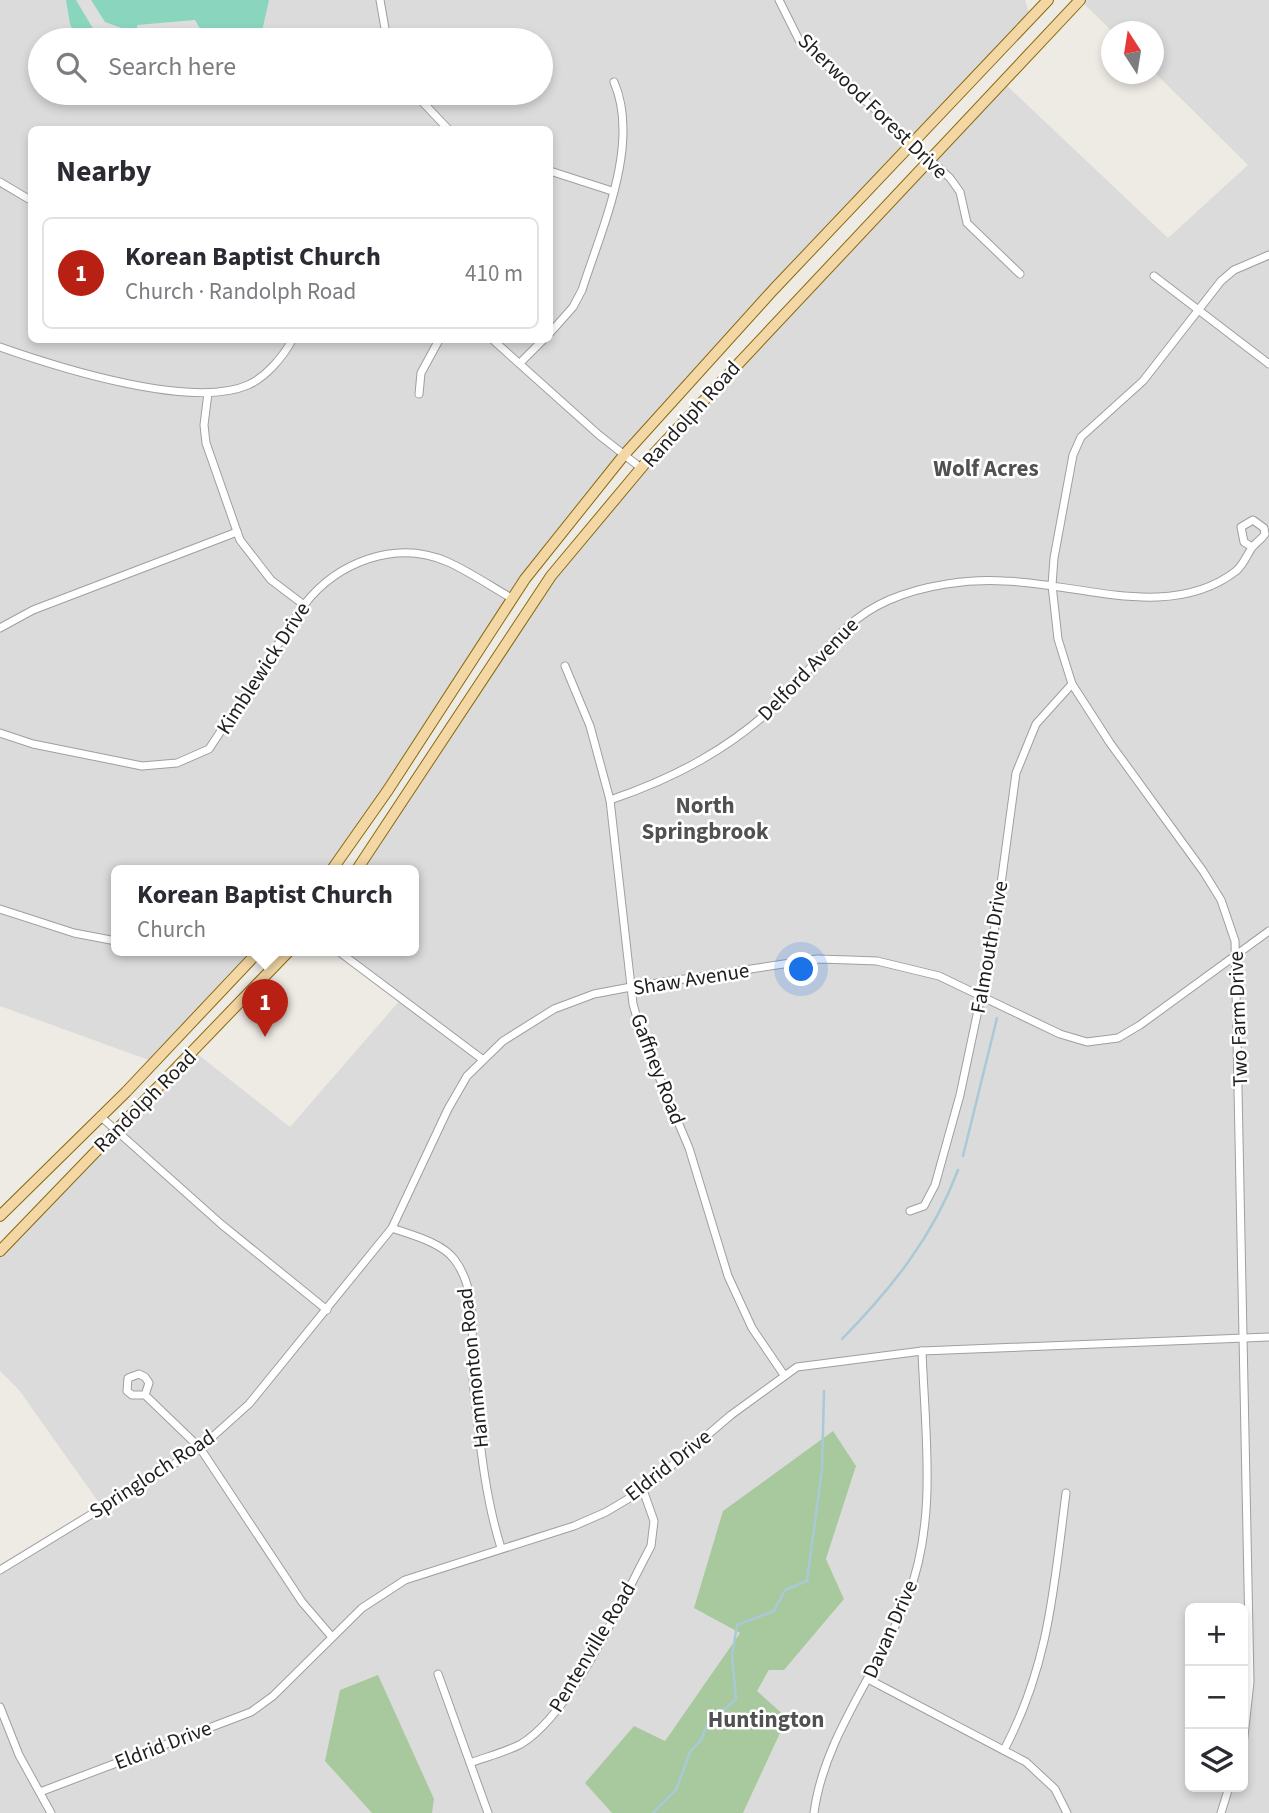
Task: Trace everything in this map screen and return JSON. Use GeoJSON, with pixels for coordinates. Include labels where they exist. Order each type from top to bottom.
{"type":"FeatureCollection","features":[{"type":"Feature","properties":{"kind":"main road","name":"Randolph Road"},"geometry":{"type":"LineString","coordinates":[[335,865],[525,579],[624,455],[1048,0]]}},
{"type":"Feature","properties":{"kind":"main road","name":"Randolph Road"},"geometry":{"type":"LineString","coordinates":[[360,865],[551,576],[641,468],[929,157],[1080,0]]}},
{"type":"Feature","properties":{"kind":"main road","name":"Randolph Road"},"geometry":{"type":"LineString","coordinates":[[0,1216],[254,956]]}},
{"type":"Feature","properties":{"kind":"main road","name":"Randolph Road"},"geometry":{"type":"LineString","coordinates":[[0,1251],[284,956]]}},
{"type":"Feature","properties":{"kind":"street"},"geometry":{"type":"LineString","coordinates":[[380,0],[385,28]]}},
{"type":"Feature","properties":{"kind":"street","name":"Sherwood Forest Drive"},"geometry":{"type":"LineString","coordinates":[[779,0],[799,40],[929,157],[960,192],[967,223],[1020,274]]}},
{"type":"Feature","properties":{"kind":"street"},"geometry":{"type":"LineString","coordinates":[[553,330],[573,307],[582,290],[624,146],[624,125],[614,82]]}},
{"type":"Feature","properties":{"kind":"street"},"geometry":{"type":"LineString","coordinates":[[425,105],[445,126]]}},
{"type":"Feature","properties":{"kind":"street"},"geometry":{"type":"LineString","coordinates":[[553,172],[612,191]]}},
{"type":"Feature","properties":{"kind":"street"},"geometry":{"type":"LineString","coordinates":[[0,182],[28,199]]}},
{"type":"Feature","properties":{"kind":"street","name":"Two Farm Drive"},"geometry":{"type":"LineString","coordinates":[[1245,1729],[1250,1682],[1235,941],[1215,890],[1110,743],[1072,684],[1058,639],[1052,585],[1054,558],[1073,455],[1081,437],[1143,381],[1198,310],[1234,270],[1269,255]]}},
{"type":"Feature","properties":{"kind":"street"},"geometry":{"type":"LineString","coordinates":[[1154,276],[1269,364]]}},
{"type":"Feature","properties":{"kind":"street"},"geometry":{"type":"LineString","coordinates":[[0,347],[57,367],[129,384],[208,393],[228,392],[249,385],[265,374],[290,343]]}},
{"type":"Feature","properties":{"kind":"street"},"geometry":{"type":"LineString","coordinates":[[419,394],[421,373],[437,343]]}},
{"type":"Feature","properties":{"kind":"street"},"geometry":{"type":"LineString","coordinates":[[498,343],[641,468]]}},
{"type":"Feature","properties":{"kind":"street"},"geometry":{"type":"LineString","coordinates":[[521,362],[540,343]]}},
{"type":"Feature","properties":{"kind":"street"},"geometry":{"type":"LineString","coordinates":[[208,393],[204,425],[206,443],[237,532],[263,572],[304,605]]}},
{"type":"Feature","properties":{"kind":"street"},"geometry":{"type":"LineString","coordinates":[[0,627],[33,610],[237,532]]}},
{"type":"Feature","properties":{"kind":"street","name":"Delford Avenue"},"geometry":{"type":"LineString","coordinates":[[610,800],[658,784],[724,748],[784,697],[843,628],[859,615],[892,599],[972,581],[1052,585],[1148,597],[1188,594],[1212,586],[1237,570],[1252,547]]}},
{"type":"Feature","properties":{"kind":"street","name":"Kimblewick Drive"},"geometry":{"type":"LineString","coordinates":[[0,733],[33,744],[142,766],[177,763],[209,749],[304,605],[316,590],[353,563],[400,552],[447,562],[513,599]]}},
{"type":"Feature","properties":{"kind":"street","name":"Gaffney Road"},"geometry":{"type":"LineString","coordinates":[[565,666],[590,726],[610,800],[631,988],[643,1039],[689,1148],[728,1276],[752,1328],[784,1376]]}},
{"type":"Feature","properties":{"kind":"street","name":"Falmouth Drive"},"geometry":{"type":"LineString","coordinates":[[910,1211],[924,1206],[935,1185],[960,1095],[996,921],[1016,773],[1035,724],[1072,684]]}},
{"type":"Feature","properties":{"kind":"street"},"geometry":{"type":"LineString","coordinates":[[0,909],[74,933],[111,940]]}},
{"type":"Feature","properties":{"kind":"street","name":"Shaw Avenue"},"geometry":{"type":"LineString","coordinates":[[392,1228],[448,1109],[467,1076],[503,1041],[554,1009],[594,994],[817,959],[850,960],[922,971],[1060,1034],[1087,1042],[1103,1042],[1118,1038],[1140,1025],[1269,931]]}},
{"type":"Feature","properties":{"kind":"street"},"geometry":{"type":"LineString","coordinates":[[345,956],[482,1059]]}},
{"type":"Feature","properties":{"kind":"street"},"geometry":{"type":"LineString","coordinates":[[100,1116],[220,1224],[327,1310]]}},
{"type":"Feature","properties":{"kind":"street","name":"Springloch Road"},"geometry":{"type":"LineString","coordinates":[[0,1570],[200,1448],[249,1404],[392,1228]]}},
{"type":"Feature","properties":{"kind":"street","name":"Hammonton Road"},"geometry":{"type":"LineString","coordinates":[[392,1228],[446,1251],[464,1276],[471,1321],[473,1388],[484,1475],[501,1548]]}},
{"type":"Feature","properties":{"kind":"street","name":"Eldrid Drive"},"geometry":{"type":"LineString","coordinates":[[40,1792],[251,1712],[362,1608],[405,1580],[574,1526],[643,1490],[731,1415],[784,1376],[808,1366],[922,1351],[1269,1337]]}},
{"type":"Feature","properties":{"kind":"street","name":"Davan Drive"},"geometry":{"type":"LineString","coordinates":[[814,1813],[822,1773],[907,1598],[924,1537],[927,1471],[922,1351]]}},
{"type":"Feature","properties":{"kind":"street"},"geometry":{"type":"LineString","coordinates":[[145,1395],[200,1448],[302,1602],[332,1637]]}},
{"type":"Feature","properties":{"kind":"street","name":"Pentenville Road"},"geometry":{"type":"LineString","coordinates":[[470,1763],[520,1744],[544,1725],[567,1695],[651,1546],[654,1521],[643,1490]]}},
{"type":"Feature","properties":{"kind":"street"},"geometry":{"type":"LineString","coordinates":[[1004,1750],[1024,1713],[1044,1651],[1066,1493]]}},
{"type":"Feature","properties":{"kind":"street"},"geometry":{"type":"LineString","coordinates":[[438,1674],[488,1813]]}},
{"type":"Feature","properties":{"kind":"street"},"geometry":{"type":"LineString","coordinates":[[868,1679],[1004,1750],[1043,1775],[1055,1789],[1067,1813]]}},
{"type":"Feature","properties":{"kind":"street"},"geometry":{"type":"LineString","coordinates":[[0,1707],[19,1755],[51,1813]]}},
{"type":"Feature","properties":{"kind":"street"},"geometry":{"type":"LineString","coordinates":[[1220,1813],[1227,1792]]}},
{"type":"Feature","properties":{"kind":"shaded area"},"geometry":{"type":"Polygon","coordinates":[[[0,0],[1025,0],[1031,18],[624,455],[525,579],[335,865],[111,865],[111,956],[254,956],[154,1062],[0,1006],[0,0]]]}},
{"type":"Feature","properties":{"kind":"shaded area"},"geometry":{"type":"Polygon","coordinates":[[[76,0],[91,0],[105,22],[122,28],[92,27],[76,0]]]}},
{"type":"Feature","properties":{"kind":"shaded area"},"geometry":{"type":"Polygon","coordinates":[[[1080,0],[1269,0],[1269,1813],[743,1813],[787,1718],[756,1692],[770,1669],[844,1599],[826,1559],[856,1466],[665,1741],[586,1783],[612,1813],[0,1813],[0,1570],[102,1507],[19,1390],[0,1371],[0,1251],[195,1052],[290,1127],[401,999],[345,956],[419,956],[419,865],[359,865],[551,576],[656,450],[1002,81],[1168,238],[1248,165],[1164,82],[1164,21],[1102,21],[1080,0]]]}},
{"type":"Feature","properties":{"kind":"shaded area"},"geometry":{"type":"Polygon","coordinates":[[[195,20],[200,28],[137,28],[137,25],[195,20]]]}},
{"type":"Feature","properties":{"kind":"green space"},"geometry":{"type":"Polygon","coordinates":[[[66,0],[269,0],[263,28],[72,28],[66,0]]]}},
{"type":"Feature","properties":{"kind":"green space"},"geometry":{"type":"Polygon","coordinates":[[[833,1431],[856,1466],[826,1559],[844,1599],[784,1670],[769,1670],[757,1691],[787,1718],[743,1813],[612,1813],[585,1783],[634,1726],[665,1741],[740,1633],[694,1608],[723,1511],[833,1431]]]}},
{"type":"Feature","properties":{"kind":"green space"},"geometry":{"type":"Polygon","coordinates":[[[378,1675],[434,1799],[432,1813],[372,1813],[325,1761],[340,1690],[378,1675]]]}},
{"type":"Feature","properties":{"kind":"waterway"},"geometry":{"type":"LineString","coordinates":[[963,1156],[997,1018]]}},
{"type":"Feature","properties":{"kind":"waterway"},"geometry":{"type":"LineString","coordinates":[[842,1339],[909,1261],[936,1218],[958,1170]]}},
{"type":"Feature","properties":{"kind":"waterway"},"geometry":{"type":"LineString","coordinates":[[653,1813],[676,1790],[690,1752],[701,1740],[707,1725],[736,1699],[732,1656],[737,1625],[774,1611],[785,1590],[807,1581],[822,1469],[824,1391]]}},
{"type":"Feature","properties":{"kind":"place","name":"Korean Baptist Church"},"geometry":{"type":"Point","coordinates":[265,1037]}},
{"type":"Feature","properties":{"kind":"district","name":"Wolf Acres"},"geometry":{"type":"Point","coordinates":[986,468]}},
{"type":"Feature","properties":{"kind":"district","name":"North Springbrook"},"geometry":{"type":"Point","coordinates":[705,818]}},
{"type":"Feature","properties":{"kind":"district","name":"Huntington"},"geometry":{"type":"Point","coordinates":[766,1719]}}]}
